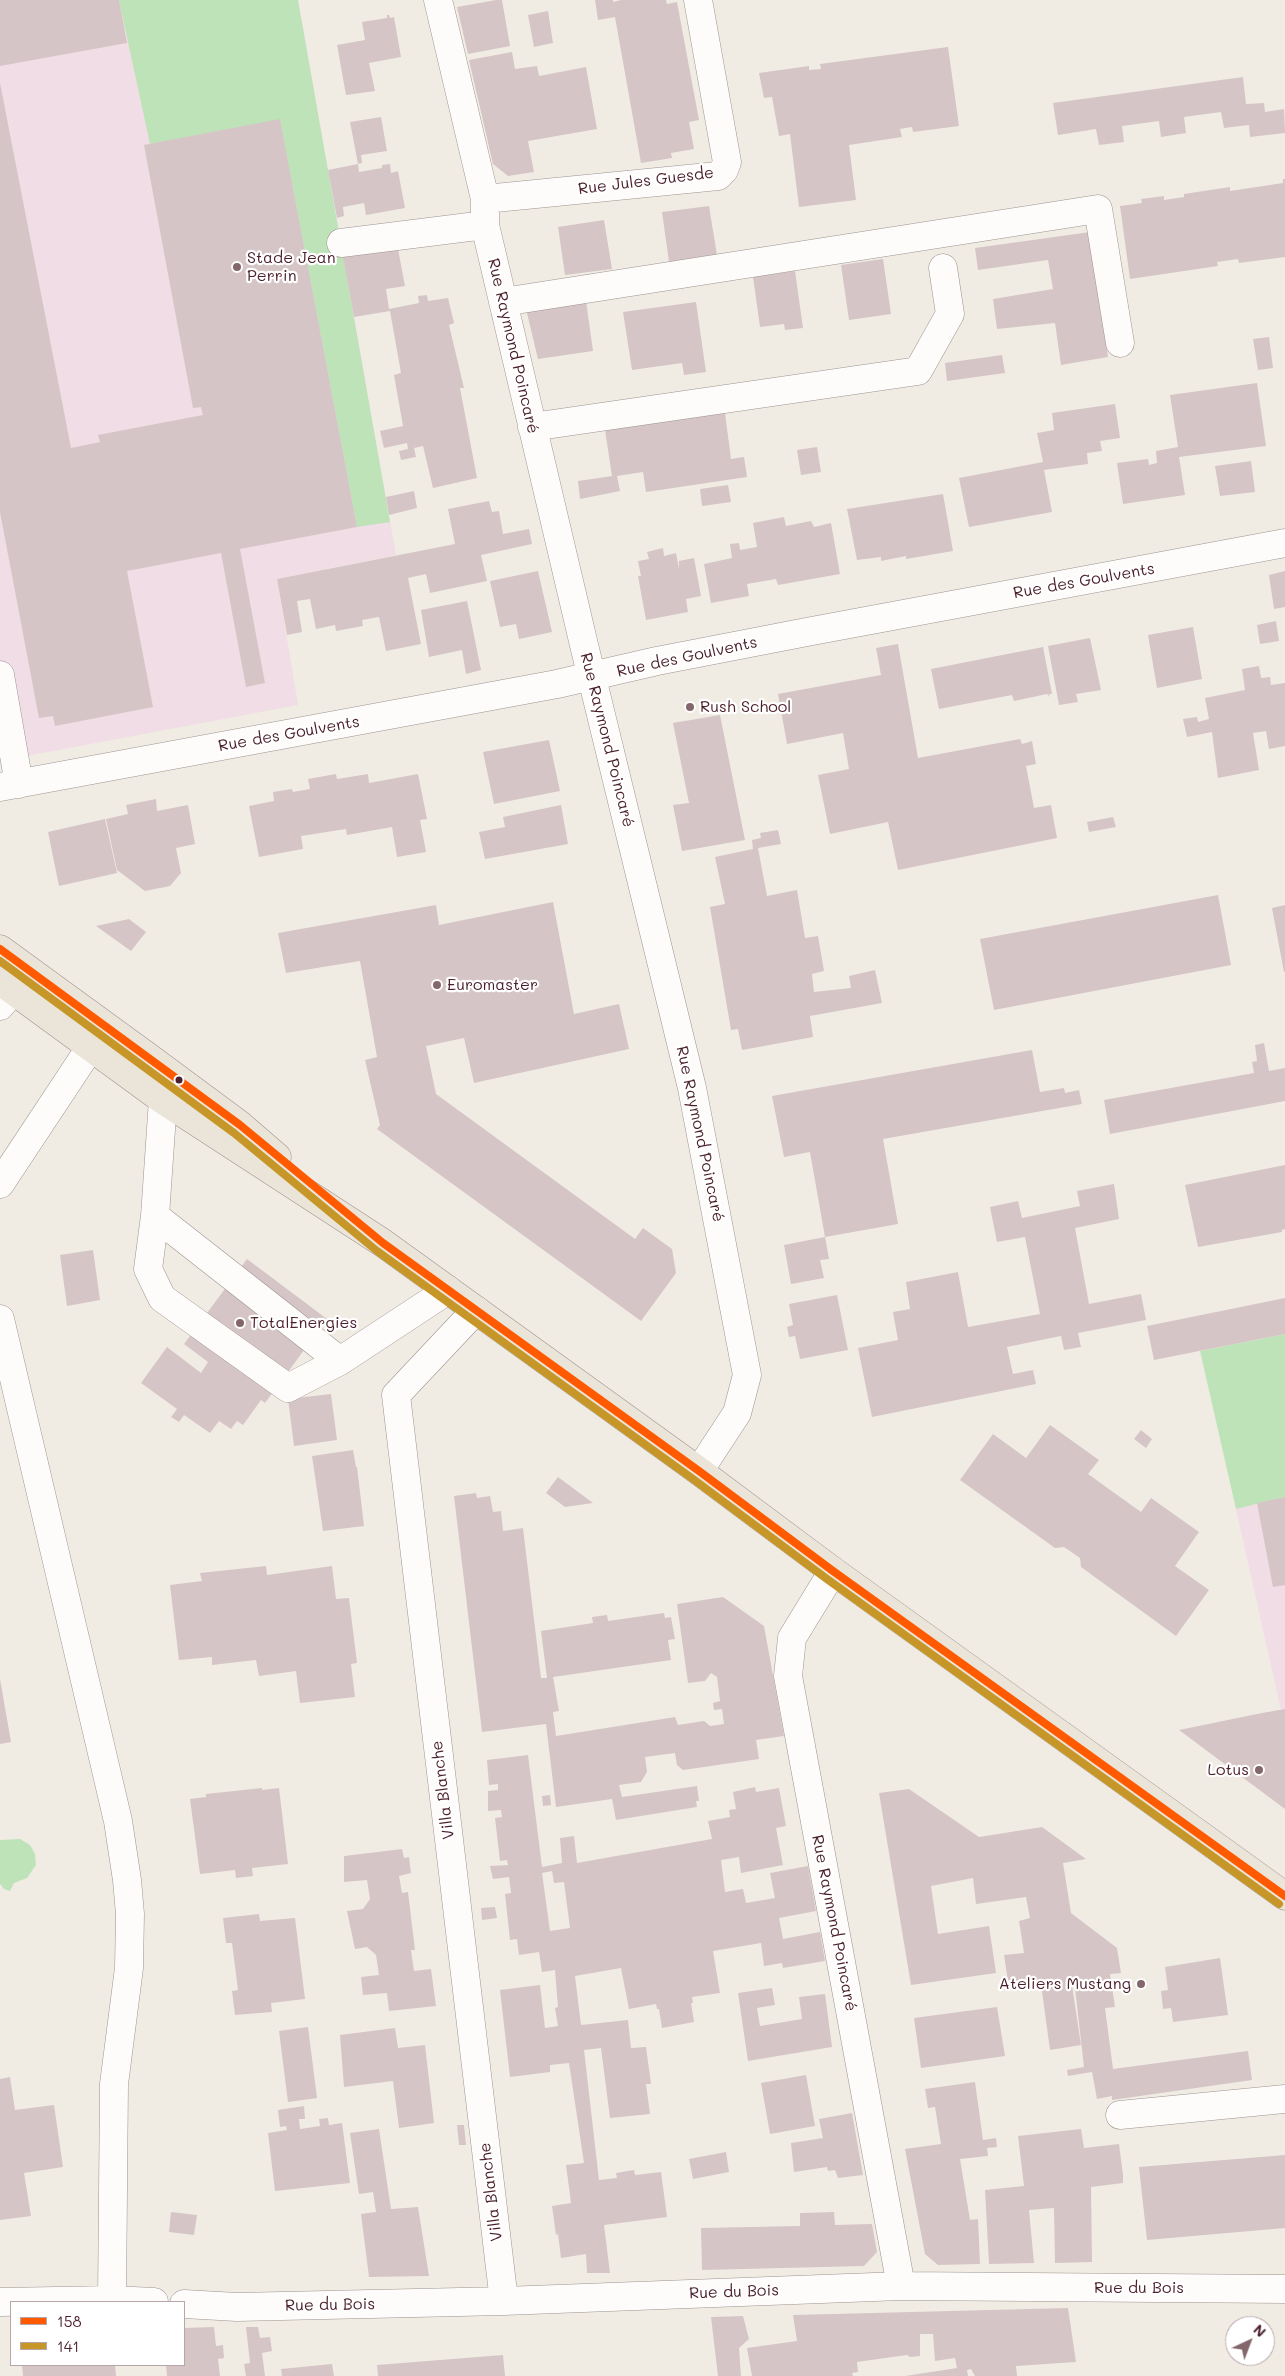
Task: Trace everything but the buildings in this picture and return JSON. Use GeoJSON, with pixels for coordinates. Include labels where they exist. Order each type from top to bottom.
{"type":"FeatureCollection","features":[{"type":"Feature","properties":{"kind":"main road"},"geometry":{"type":"LineString","coordinates":[[0,949],[240,1125],[383,1243]]}},
{"type":"Feature","properties":{"kind":"main road"},"geometry":{"type":"LineString","coordinates":[[4,993],[90,1048],[163,1100],[383,1243],[699,1471],[833,1571],[1285,1896]]}},
{"type":"Feature","properties":{"kind":"street","name":"Rue Raymond Poincaré"},"geometry":{"type":"LineString","coordinates":[[438,0],[532,427],[692,1088],[747,1375],[737,1413],[699,1471]]}},
{"type":"Feature","properties":{"kind":"street","name":"Rue Jules Guesde"},"geometry":{"type":"LineString","coordinates":[[485,212],[718,176],[724,170],[727,162],[698,0]]}},
{"type":"Feature","properties":{"kind":"street"},"geometry":{"type":"LineString","coordinates":[[503,302],[1098,210],[1120,343]]}},
{"type":"Feature","properties":{"kind":"street"},"geometry":{"type":"LineString","coordinates":[[341,243],[485,212]]}},
{"type":"Feature","properties":{"kind":"street"},"geometry":{"type":"LineString","coordinates":[[532,427],[918,371],[950,314],[942,268]]}},
{"type":"Feature","properties":{"kind":"street","name":"Rue des Goulvents"},"geometry":{"type":"LineString","coordinates":[[9,786],[592,677],[657,661],[812,631],[1285,543]]}},
{"type":"Feature","properties":{"kind":"street"},"geometry":{"type":"LineString","coordinates":[[0,675],[9,786]]}},
{"type":"Feature","properties":{"kind":"street"},"geometry":{"type":"LineString","coordinates":[[0,1184],[90,1048]]}},
{"type":"Feature","properties":{"kind":"street"},"geometry":{"type":"LineString","coordinates":[[163,1100],[155,1216],[148,1269],[162,1298],[288,1388],[340,1361],[448,1290]]}},
{"type":"Feature","properties":{"kind":"street"},"geometry":{"type":"LineString","coordinates":[[155,1216],[340,1361]]}},
{"type":"Feature","properties":{"kind":"street","name":"Villa Blanche"},"geometry":{"type":"LineString","coordinates":[[476,1310],[396,1395],[504,2301]]}},
{"type":"Feature","properties":{"kind":"street"},"geometry":{"type":"LineString","coordinates":[[0,1319],[118,1821],[127,1880],[130,1914],[129,1968],[114,2084],[112,2300]]}},
{"type":"Feature","properties":{"kind":"street","name":"Rue Raymond Poincaré"},"geometry":{"type":"LineString","coordinates":[[833,1571],[792,1638],[788,1676],[902,2286]]}},
{"type":"Feature","properties":{"kind":"street"},"geometry":{"type":"LineString","coordinates":[[1120,2115],[1285,2099]]}},
{"type":"Feature","properties":{"kind":"street","name":"Rue du Bois"},"geometry":{"type":"LineString","coordinates":[[185,2304],[237,2307],[504,2301],[902,2286],[1285,2289]]}},
{"type":"Feature","properties":{"kind":"street"},"geometry":{"type":"LineString","coordinates":[[56,2301],[133,2301]]}},
{"type":"Feature","properties":{"kind":"shaded area"},"geometry":{"type":"Polygon","coordinates":[[[0,0],[298,0],[396,555],[277,579],[298,705],[0,761],[0,0]]]}},
{"type":"Feature","properties":{"kind":"shaded area"},"geometry":{"type":"Polygon","coordinates":[[[1285,1497],[1285,1709],[1281,1710],[1236,1509],[1285,1497]]]}},
{"type":"Feature","properties":{"kind":"green space"},"geometry":{"type":"Polygon","coordinates":[[[119,0],[298,0],[390,522],[357,527],[280,120],[150,144],[119,0]]]}},
{"type":"Feature","properties":{"kind":"green space"},"geometry":{"type":"Polygon","coordinates":[[[1285,1334],[1285,1497],[1236,1509],[1200,1351],[1285,1334]]]}},
{"type":"Feature","properties":{"kind":"green space"},"geometry":{"type":"Polygon","coordinates":[[[20,1839],[30,1845],[35,1854],[36,1865],[27,1878],[14,1883],[10,1891],[4,1889],[0,1884],[0,1840],[20,1839]]]}},
{"type":"Feature","properties":{"kind":"transit line","name":"158"},"geometry":{"type":"LineString","coordinates":[[0,949],[240,1125],[383,1243],[699,1471],[833,1571],[1285,1896]]}},
{"type":"Feature","properties":{"kind":"transit line","name":"141"},"geometry":{"type":"LineString","coordinates":[[0,961],[234,1133],[377,1251],[693,1479],[827,1579],[1279,1904]]}},
{"type":"Feature","properties":{"kind":"place","name":"Stade Jean Perrin"},"geometry":{"type":"Point","coordinates":[237,267]}},
{"type":"Feature","properties":{"kind":"place","name":"Rush School"},"geometry":{"type":"Point","coordinates":[690,707]}},
{"type":"Feature","properties":{"kind":"place","name":"Euromaster"},"geometry":{"type":"Point","coordinates":[437,985]}},
{"type":"Feature","properties":{"kind":"place","name":"TotalEnergies"},"geometry":{"type":"Point","coordinates":[240,1323]}},
{"type":"Feature","properties":{"kind":"place","name":"Lotus"},"geometry":{"type":"Point","coordinates":[1259,1770]}},
{"type":"Feature","properties":{"kind":"place","name":"Ateliers Mustang"},"geometry":{"type":"Point","coordinates":[1141,1984]}}]}
